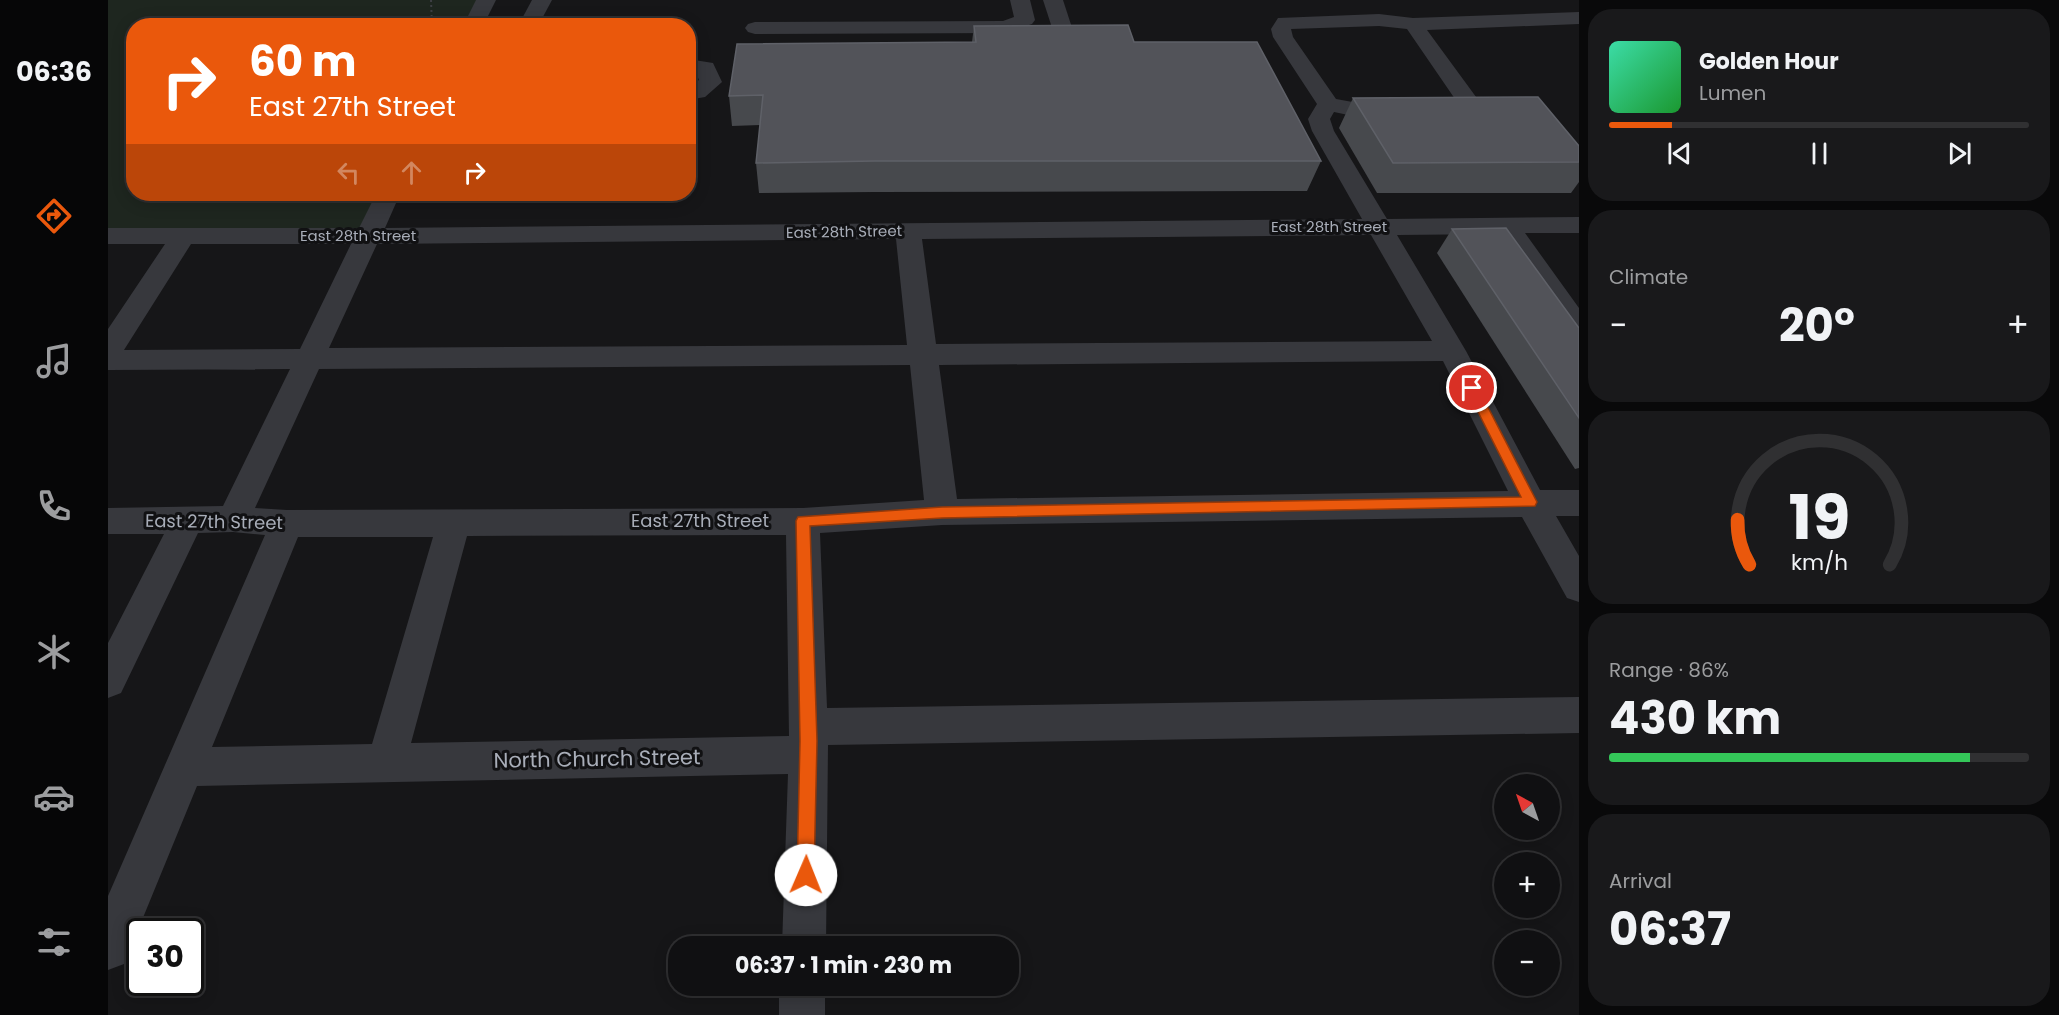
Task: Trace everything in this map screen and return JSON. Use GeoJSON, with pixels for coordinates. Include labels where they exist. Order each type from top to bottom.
{"type":"FeatureCollection","features":[{"type":"Feature","properties":{"kind":"street"},"geometry":{"type":"LineString","coordinates":[[477,18],[486,0]]}},
{"type":"Feature","properties":{"kind":"street"},"geometry":{"type":"LineString","coordinates":[[532,18],[542,0]]}},
{"type":"Feature","properties":{"kind":"street"},"geometry":{"type":"LineString","coordinates":[[754,28],[1005,27],[1025,20],[1020,0]]}},
{"type":"Feature","properties":{"kind":"street"},"geometry":{"type":"LineString","coordinates":[[1053,0],[1066,40]]}},
{"type":"Feature","properties":{"kind":"street"},"geometry":{"type":"LineString","coordinates":[[1413,24],[1468,101],[1448,112],[1358,110],[1328,104],[1283,37],[1281,29],[1285,22],[1378,20],[1413,24],[1579,18]]}},
{"type":"Feature","properties":{"kind":"street"},"geometry":{"type":"LineString","coordinates":[[696,66],[705,68],[711,82],[696,92]]}},
{"type":"Feature","properties":{"kind":"street"},"geometry":{"type":"LineString","coordinates":[[1328,104],[1319,119],[1323,131],[1452,351],[1530,502],[1579,587]]}},
{"type":"Feature","properties":{"kind":"street"},"geometry":{"type":"LineString","coordinates":[[233,519],[384,201]]}},
{"type":"Feature","properties":{"kind":"street","name":"East 28th Street"},"geometry":{"type":"LineString","coordinates":[[108,236],[367,236],[1579,225]]}},
{"type":"Feature","properties":{"kind":"street"},"geometry":{"type":"LineString","coordinates":[[1507,227],[1579,329]]}},
{"type":"Feature","properties":{"kind":"street"},"geometry":{"type":"LineString","coordinates":[[908,231],[942,512]]}},
{"type":"Feature","properties":{"kind":"street"},"geometry":{"type":"LineString","coordinates":[[108,351],[183,236]]}},
{"type":"Feature","properties":{"kind":"street"},"geometry":{"type":"LineString","coordinates":[[108,360],[1452,351]]}},
{"type":"Feature","properties":{"kind":"street","name":"East 27th Street"},"geometry":{"type":"LineString","coordinates":[[108,522],[233,519],[287,524],[803,521],[942,512],[1579,503]]}},
{"type":"Feature","properties":{"kind":"street"},"geometry":{"type":"LineString","coordinates":[[108,681],[188,520]]}},
{"type":"Feature","properties":{"kind":"street"},"geometry":{"type":"LineString","coordinates":[[803,521],[808,741],[804,936]]}},
{"type":"Feature","properties":{"kind":"street"},"geometry":{"type":"LineString","coordinates":[[386,763],[454,522]]}},
{"type":"Feature","properties":{"kind":"street"},"geometry":{"type":"LineString","coordinates":[[108,948],[287,524]]}},
{"type":"Feature","properties":{"kind":"street","name":"North Church Street"},"geometry":{"type":"LineString","coordinates":[[184,767],[386,763],[808,741],[1579,714]]}},
{"type":"Feature","properties":{"kind":"street"},"geometry":{"type":"LineString","coordinates":[[801,1015],[802,996]]}},
{"type":"Feature","properties":{"kind":"path"},"geometry":{"type":"LineString","coordinates":[[431,0],[432,18]]}},
{"type":"Feature","properties":{"kind":"shaded area"},"geometry":{"type":"Polygon","coordinates":[[[108,0],[486,0],[477,18],[126,18],[126,201],[384,201],[367,236],[108,237],[108,0]]]}},
{"type":"Feature","properties":{"kind":"building"},"geometry":{"type":"Polygon","coordinates":[[[1128,25],[1134,42],[1257,42],[1321,161],[756,163],[763,95],[729,96],[737,44],[976,42],[974,26],[1128,25]]]}},
{"type":"Feature","properties":{"kind":"building"},"geometry":{"type":"Polygon","coordinates":[[[1538,97],[1579,146],[1579,162],[1393,163],[1353,98],[1538,97]]]}},
{"type":"Feature","properties":{"kind":"building"},"geometry":{"type":"Polygon","coordinates":[[[1506,228],[1579,328],[1579,418],[1452,229],[1506,228]]]}},
{"type":"Feature","properties":{"kind":"route"},"geometry":{"type":"LineString","coordinates":[[806,875],[808,741],[803,521],[942,512],[1530,502],[1472,388]]}}]}
